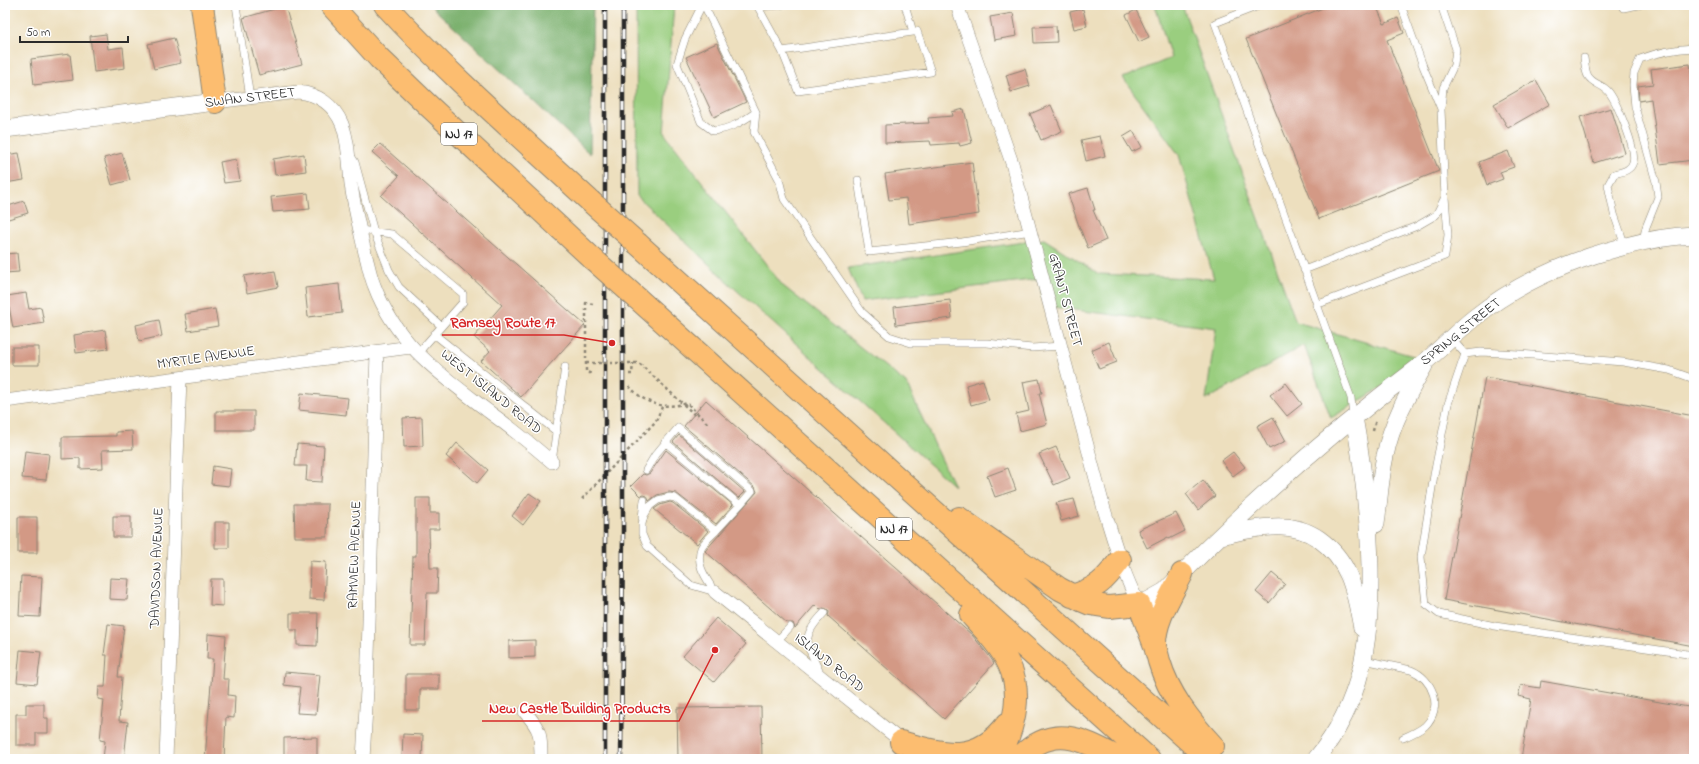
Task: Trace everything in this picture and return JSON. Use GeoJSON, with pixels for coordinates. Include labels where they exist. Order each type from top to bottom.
{"type":"FeatureCollection","features":[{"type":"Feature","properties":{"kind":"highway"},"geometry":{"type":"LineString","coordinates":[[202,5],[215,102]]}},
{"type":"Feature","properties":{"kind":"highway","name":"NJ 17"},"geometry":{"type":"LineString","coordinates":[[331,5],[379,58],[593,259],[1149,759]]}},
{"type":"Feature","properties":{"kind":"highway","name":"NJ 17"},"geometry":{"type":"LineString","coordinates":[[385,5],[458,79],[590,201],[1209,759]]}},
{"type":"Feature","properties":{"kind":"highway"},"geometry":{"type":"LineString","coordinates":[[867,451],[968,525],[1072,596],[1090,604],[1109,607],[1138,604],[1155,646],[1165,679],[1175,698],[1196,727],[1224,759]]}},
{"type":"Feature","properties":{"kind":"highway"},"geometry":{"type":"LineString","coordinates":[[880,517],[990,636],[1002,652],[1015,679],[1017,690],[1015,711],[1009,734],[996,759]]}},
{"type":"Feature","properties":{"kind":"highway"},"geometry":{"type":"LineString","coordinates":[[1072,596],[1098,585],[1111,573],[1120,560]]}},
{"type":"Feature","properties":{"kind":"highway"},"geometry":{"type":"LineString","coordinates":[[1155,646],[1159,623],[1182,574]]}},
{"type":"Feature","properties":{"kind":"highway"},"geometry":{"type":"LineString","coordinates":[[901,742],[948,755],[969,755],[977,752],[992,742],[1004,729],[1015,711]]}},
{"type":"Feature","properties":{"kind":"highway"},"geometry":{"type":"LineString","coordinates":[[1024,756],[1041,740],[1058,737],[1076,738],[1098,747],[1120,759]]}},
{"type":"Feature","properties":{"kind":"street","name":"GRANT STREET"},"geometry":{"type":"LineString","coordinates":[[957,5],[1012,163],[1120,560],[1138,604]]}},
{"type":"Feature","properties":{"kind":"street","name":"SWAN STREET"},"geometry":{"type":"LineString","coordinates":[[5,129],[298,92],[311,93],[324,101],[335,112],[342,124],[360,230],[373,283],[383,308],[396,328],[414,350]]}},
{"type":"Feature","properties":{"kind":"street","name":"SPRING STREET"},"geometry":{"type":"LineString","coordinates":[[1138,604],[1165,591],[1275,483],[1354,417],[1427,360],[1474,318],[1524,284],[1578,260],[1625,246],[1694,235]]}},
{"type":"Feature","properties":{"kind":"street","name":"MYRTLE AVENUE"},"geometry":{"type":"LineString","coordinates":[[5,401],[377,352],[414,350]]}},
{"type":"Feature","properties":{"kind":"street","name":"WEST ISLAND ROAD"},"geometry":{"type":"LineString","coordinates":[[414,350],[444,377],[552,462]]}},
{"type":"Feature","properties":{"kind":"street","name":"RAMVIEW AVENUE"},"geometry":{"type":"LineString","coordinates":[[363,759],[367,690],[377,352]]}},
{"type":"Feature","properties":{"kind":"street"},"geometry":{"type":"LineString","coordinates":[[1370,571],[1383,468],[1388,443],[1400,411],[1427,360]]}},
{"type":"Feature","properties":{"kind":"street","name":"DAVIDSON AVENUE"},"geometry":{"type":"LineString","coordinates":[[166,759],[180,378]]}},
{"type":"Feature","properties":{"kind":"street"},"geometry":{"type":"LineString","coordinates":[[1316,759],[1328,745],[1343,720],[1356,690],[1365,654],[1370,612],[1370,571],[1366,499],[1354,417]]}},
{"type":"Feature","properties":{"kind":"street"},"geometry":{"type":"LineString","coordinates":[[1221,536],[1259,528],[1284,526],[1307,532],[1326,544],[1341,560],[1355,592],[1365,654]]}},
{"type":"Feature","properties":{"kind":"street","name":"ISLAND ROAD"},"geometry":{"type":"LineString","coordinates":[[716,592],[923,759]]}},
{"type":"Feature","properties":{"kind":"street"},"geometry":{"type":"LineString","coordinates":[[524,712],[536,725],[541,738],[541,759]]}},
{"type":"Feature","properties":{"kind":"lane"},"geometry":{"type":"LineString","coordinates":[[236,5],[250,98]]}},
{"type":"Feature","properties":{"kind":"lane"},"geometry":{"type":"LineString","coordinates":[[703,5],[756,112],[754,132],[778,179],[784,199],[862,312],[889,336],[911,343],[987,343],[1032,348],[1061,346]]}},
{"type":"Feature","properties":{"kind":"lane"},"geometry":{"type":"LineString","coordinates":[[703,5],[685,39],[676,64],[701,122],[713,131],[725,130],[741,123],[756,112]]}},
{"type":"Feature","properties":{"kind":"lane"},"geometry":{"type":"LineString","coordinates":[[781,5],[758,6],[782,51],[798,91],[931,72],[917,31],[782,51]]}},
{"type":"Feature","properties":{"kind":"lane"},"geometry":{"type":"LineString","coordinates":[[905,5],[913,32]]}},
{"type":"Feature","properties":{"kind":"lane"},"geometry":{"type":"LineString","coordinates":[[1261,5],[1215,23],[1351,398],[1354,417]]}},
{"type":"Feature","properties":{"kind":"lane"},"geometry":{"type":"LineString","coordinates":[[1401,5],[1441,110]]}},
{"type":"Feature","properties":{"kind":"lane"},"geometry":{"type":"LineString","coordinates":[[1316,305],[1445,256],[1448,235],[1441,110],[1443,88],[1454,65],[1456,49],[1441,5]]}},
{"type":"Feature","properties":{"kind":"lane"},"geometry":{"type":"LineString","coordinates":[[1622,5],[1623,8],[1639,5]]}},
{"type":"Feature","properties":{"kind":"lane"},"geometry":{"type":"LineString","coordinates":[[1643,242],[1646,227],[1658,197],[1656,182],[1635,107],[1633,85],[1634,73],[1640,59],[1655,53],[1679,48],[1694,48]]}},
{"type":"Feature","properties":{"kind":"lane"},"geometry":{"type":"LineString","coordinates":[[1584,58],[1587,74],[1592,82],[1606,89],[1614,98],[1633,150],[1633,162],[1627,170],[1614,174],[1608,185],[1614,214],[1625,246]]}},
{"type":"Feature","properties":{"kind":"lane"},"geometry":{"type":"LineString","coordinates":[[347,150],[355,162],[374,232],[389,270],[399,287],[441,326]]}},
{"type":"Feature","properties":{"kind":"lane"},"geometry":{"type":"LineString","coordinates":[[858,180],[869,252],[962,242],[1030,231]]}},
{"type":"Feature","properties":{"kind":"lane"},"geometry":{"type":"LineString","coordinates":[[1304,270],[1417,226],[1436,215],[1445,197]]}},
{"type":"Feature","properties":{"kind":"lane"},"geometry":{"type":"LineString","coordinates":[[360,230],[392,234],[464,294],[463,302],[434,334],[414,350]]}},
{"type":"Feature","properties":{"kind":"lane"},"geometry":{"type":"LineString","coordinates":[[434,334],[557,432]]}},
{"type":"Feature","properties":{"kind":"lane"},"geometry":{"type":"LineString","coordinates":[[1451,338],[1465,354]]}},
{"type":"Feature","properties":{"kind":"lane"},"geometry":{"type":"LineString","coordinates":[[1465,354],[1481,352],[1623,362],[1669,370],[1694,379]]}},
{"type":"Feature","properties":{"kind":"lane"},"geometry":{"type":"LineString","coordinates":[[1465,354],[1448,404],[1423,542],[1421,557],[1426,604],[1438,614],[1495,626],[1694,655]]}},
{"type":"Feature","properties":{"kind":"lane"},"geometry":{"type":"LineString","coordinates":[[552,462],[565,367]]}},
{"type":"Feature","properties":{"kind":"lane"},"geometry":{"type":"LineString","coordinates":[[646,470],[655,455],[678,428],[752,491],[702,547],[699,561],[703,572],[716,592]]}},
{"type":"Feature","properties":{"kind":"lane"},"geometry":{"type":"LineString","coordinates":[[665,442],[740,505]]}},
{"type":"Feature","properties":{"kind":"lane"},"geometry":{"type":"LineString","coordinates":[[642,524],[650,506],[658,500],[670,497],[674,498],[716,531]]}},
{"type":"Feature","properties":{"kind":"lane"},"geometry":{"type":"LineString","coordinates":[[644,500],[642,534],[647,546],[691,585],[716,592]]}},
{"type":"Feature","properties":{"kind":"lane"},"geometry":{"type":"LineString","coordinates":[[823,679],[808,645],[808,636],[811,626],[824,613]]}},
{"type":"Feature","properties":{"kind":"lane"},"geometry":{"type":"LineString","coordinates":[[777,641],[790,627]]}},
{"type":"Feature","properties":{"kind":"lane"},"geometry":{"type":"LineString","coordinates":[[1365,654],[1418,673],[1424,678],[1434,692],[1434,707],[1430,720],[1424,727],[1403,738]]}},
{"type":"Feature","properties":{"kind":"path"},"geometry":{"type":"LineString","coordinates":[[593,304],[586,303],[586,372],[593,374]]}},
{"type":"Feature","properties":{"kind":"path"},"geometry":{"type":"LineString","coordinates":[[586,363],[639,363],[697,417]]}},
{"type":"Feature","properties":{"kind":"path"},"geometry":{"type":"LineString","coordinates":[[630,374],[632,363]]}},
{"type":"Feature","properties":{"kind":"path"},"geometry":{"type":"LineString","coordinates":[[629,386],[636,395],[647,402],[662,407],[676,407],[687,404],[709,426]]}},
{"type":"Feature","properties":{"kind":"path"},"geometry":{"type":"LineString","coordinates":[[582,500],[656,421],[662,407]]}},
{"type":"Feature","properties":{"kind":"green space"},"geometry":{"type":"Polygon","coordinates":[[[430,5],[593,5],[590,154],[430,5]]]}},
{"type":"Feature","properties":{"kind":"green space"},"geometry":{"type":"Polygon","coordinates":[[[636,5],[674,5],[664,133],[783,286],[906,383],[954,486],[733,287],[637,196],[636,5]]]}},
{"type":"Feature","properties":{"kind":"green space"},"geometry":{"type":"Polygon","coordinates":[[[1155,5],[1182,5],[1296,322],[1427,360],[1331,418],[1304,345],[1206,400],[1216,328],[1044,306],[1039,279],[862,301],[848,268],[1044,239],[1099,274],[1214,279],[1179,155],[1123,78],[1171,58],[1155,5]]]}},
{"type":"Feature","properties":{"kind":"building"},"geometry":{"type":"Polygon","coordinates":[[[1330,5],[1376,5],[1384,24],[1398,18],[1404,33],[1387,40],[1439,171],[1319,219],[1246,39],[1330,5]]]}},
{"type":"Feature","properties":{"kind":"building"},"geometry":{"type":"Polygon","coordinates":[[[285,6],[302,64],[259,75],[243,18],[285,6]]]}},
{"type":"Feature","properties":{"kind":"building"},"geometry":{"type":"Polygon","coordinates":[[[1083,9],[1087,26],[1074,29],[1070,12],[1083,9]]]}},
{"type":"Feature","properties":{"kind":"building"},"geometry":{"type":"Polygon","coordinates":[[[1136,10],[1149,37],[1139,42],[1126,15],[1136,10]]]}},
{"type":"Feature","properties":{"kind":"building"},"geometry":{"type":"Polygon","coordinates":[[[1013,13],[1017,36],[994,40],[990,17],[1013,13]]]}},
{"type":"Feature","properties":{"kind":"building"},"geometry":{"type":"Polygon","coordinates":[[[1056,26],[1057,42],[1034,43],[1033,27],[1056,26]]]}},
{"type":"Feature","properties":{"kind":"building"},"geometry":{"type":"Polygon","coordinates":[[[106,34],[108,49],[123,47],[125,68],[94,72],[90,36],[106,34]]]}},
{"type":"Feature","properties":{"kind":"building"},"geometry":{"type":"Polygon","coordinates":[[[174,38],[181,63],[154,69],[148,44],[174,38]]]}},
{"type":"Feature","properties":{"kind":"building"},"geometry":{"type":"Polygon","coordinates":[[[717,43],[746,102],[714,117],[686,57],[717,43]]]}},
{"type":"Feature","properties":{"kind":"building"},"geometry":{"type":"Polygon","coordinates":[[[70,54],[73,80],[34,85],[31,59],[70,54]]]}},
{"type":"Feature","properties":{"kind":"building"},"geometry":{"type":"Polygon","coordinates":[[[1690,64],[1692,78],[1694,78],[1694,160],[1660,164],[1651,99],[1639,101],[1638,86],[1653,84],[1651,69],[1690,64]]]}},
{"type":"Feature","properties":{"kind":"building"},"geometry":{"type":"Polygon","coordinates":[[[1025,69],[1030,86],[1011,92],[1006,75],[1025,69]]]}},
{"type":"Feature","properties":{"kind":"building"},"geometry":{"type":"Polygon","coordinates":[[[1536,80],[1550,104],[1508,128],[1494,104],[1536,80]]]}},
{"type":"Feature","properties":{"kind":"building"},"geometry":{"type":"Polygon","coordinates":[[[1051,105],[1062,131],[1041,140],[1030,114],[1051,105]]]}},
{"type":"Feature","properties":{"kind":"building"},"geometry":{"type":"Polygon","coordinates":[[[1611,108],[1625,153],[1594,163],[1580,117],[1611,108]]]}},
{"type":"Feature","properties":{"kind":"building"},"geometry":{"type":"Polygon","coordinates":[[[964,109],[972,143],[960,146],[959,143],[931,145],[930,141],[885,143],[885,125],[929,123],[928,118],[953,116],[952,112],[964,109]]]}},
{"type":"Feature","properties":{"kind":"building"},"geometry":{"type":"Polygon","coordinates":[[[1133,131],[1142,147],[1132,152],[1123,137],[1133,131]]]}},
{"type":"Feature","properties":{"kind":"building"},"geometry":{"type":"Polygon","coordinates":[[[1100,136],[1105,156],[1086,161],[1081,140],[1100,136]]]}},
{"type":"Feature","properties":{"kind":"building"},"geometry":{"type":"Polygon","coordinates":[[[380,144],[585,325],[521,397],[481,361],[490,351],[474,337],[502,305],[381,196],[399,176],[372,152],[380,144]]]}},
{"type":"Feature","properties":{"kind":"building"},"geometry":{"type":"Polygon","coordinates":[[[1508,151],[1514,167],[1500,172],[1503,179],[1487,185],[1479,162],[1508,151]]]}},
{"type":"Feature","properties":{"kind":"building"},"geometry":{"type":"Polygon","coordinates":[[[19,153],[24,180],[5,183],[5,155],[19,153]]]}},
{"type":"Feature","properties":{"kind":"building"},"geometry":{"type":"Polygon","coordinates":[[[122,153],[130,180],[112,185],[104,158],[122,153]]]}},
{"type":"Feature","properties":{"kind":"building"},"geometry":{"type":"Polygon","coordinates":[[[304,154],[306,171],[275,175],[273,159],[304,154]]]}},
{"type":"Feature","properties":{"kind":"building"},"geometry":{"type":"Polygon","coordinates":[[[236,159],[240,181],[224,183],[220,162],[236,159]]]}},
{"type":"Feature","properties":{"kind":"building"},"geometry":{"type":"Polygon","coordinates":[[[972,162],[979,214],[909,224],[906,198],[889,200],[885,174],[972,162]]]}},
{"type":"Feature","properties":{"kind":"building"},"geometry":{"type":"Polygon","coordinates":[[[1088,188],[1095,210],[1093,210],[1106,240],[1088,248],[1068,194],[1088,188]]]}},
{"type":"Feature","properties":{"kind":"building"},"geometry":{"type":"Polygon","coordinates":[[[308,193],[310,209],[273,212],[271,197],[308,193]]]}},
{"type":"Feature","properties":{"kind":"building"},"geometry":{"type":"Polygon","coordinates":[[[24,201],[28,213],[5,220],[5,207],[24,201]]]}},
{"type":"Feature","properties":{"kind":"building"},"geometry":{"type":"Polygon","coordinates":[[[17,253],[19,272],[5,273],[5,254],[17,253]]]}},
{"type":"Feature","properties":{"kind":"building"},"geometry":{"type":"Polygon","coordinates":[[[275,271],[278,287],[247,293],[244,276],[275,271]]]}},
{"type":"Feature","properties":{"kind":"building"},"geometry":{"type":"Polygon","coordinates":[[[339,284],[342,313],[308,317],[305,288],[339,284]]]}},
{"type":"Feature","properties":{"kind":"building"},"geometry":{"type":"Polygon","coordinates":[[[26,293],[29,309],[41,307],[44,323],[13,328],[7,296],[26,293]]]}},
{"type":"Feature","properties":{"kind":"building"},"geometry":{"type":"Polygon","coordinates":[[[950,300],[952,318],[896,325],[894,307],[950,300]]]}},
{"type":"Feature","properties":{"kind":"building"},"geometry":{"type":"Polygon","coordinates":[[[215,309],[218,326],[188,331],[185,314],[215,309]]]}},
{"type":"Feature","properties":{"kind":"building"},"geometry":{"type":"Polygon","coordinates":[[[159,320],[162,336],[139,341],[136,325],[159,320]]]}},
{"type":"Feature","properties":{"kind":"building"},"geometry":{"type":"Polygon","coordinates":[[[105,330],[108,349],[76,353],[74,335],[105,330]]]}},
{"type":"Feature","properties":{"kind":"building"},"geometry":{"type":"Polygon","coordinates":[[[1109,342],[1117,362],[1099,369],[1091,350],[1109,342]]]}},
{"type":"Feature","properties":{"kind":"building"},"geometry":{"type":"Polygon","coordinates":[[[12,347],[39,347],[39,365],[12,365],[12,347]]]}},
{"type":"Feature","properties":{"kind":"building"},"geometry":{"type":"Polygon","coordinates":[[[1485,377],[1694,416],[1694,646],[1444,600],[1485,377]]]}},
{"type":"Feature","properties":{"kind":"building"},"geometry":{"type":"Polygon","coordinates":[[[1039,379],[1042,393],[1039,393],[1047,424],[1020,431],[1016,414],[1029,411],[1023,382],[1039,379]]]}},
{"type":"Feature","properties":{"kind":"building"},"geometry":{"type":"Polygon","coordinates":[[[983,380],[989,400],[971,405],[966,385],[983,380]]]}},
{"type":"Feature","properties":{"kind":"building"},"geometry":{"type":"Polygon","coordinates":[[[1286,383],[1302,404],[1287,416],[1270,395],[1286,383]]]}},
{"type":"Feature","properties":{"kind":"building"},"geometry":{"type":"Polygon","coordinates":[[[301,393],[348,398],[346,415],[299,410],[301,393]]]}},
{"type":"Feature","properties":{"kind":"building"},"geometry":{"type":"Polygon","coordinates":[[[706,400],[972,635],[990,657],[994,663],[944,719],[828,616],[829,612],[827,609],[823,608],[820,610],[815,605],[795,628],[793,623],[787,623],[705,551],[757,492],[755,487],[684,426],[706,400]]]}},
{"type":"Feature","properties":{"kind":"building"},"geometry":{"type":"Polygon","coordinates":[[[216,411],[254,411],[254,430],[216,430],[216,411]]]}},
{"type":"Feature","properties":{"kind":"building"},"geometry":{"type":"Polygon","coordinates":[[[422,417],[423,446],[404,447],[403,418],[422,417]]]}},
{"type":"Feature","properties":{"kind":"building"},"geometry":{"type":"Polygon","coordinates":[[[1273,417],[1286,441],[1269,449],[1257,426],[1273,417]]]}},
{"type":"Feature","properties":{"kind":"building"},"geometry":{"type":"Polygon","coordinates":[[[132,431],[133,449],[102,450],[103,468],[80,469],[80,458],[62,459],[62,437],[116,436],[116,432],[132,431]]]}},
{"type":"Feature","properties":{"kind":"building"},"geometry":{"type":"Polygon","coordinates":[[[679,435],[745,492],[739,498],[673,442],[679,435]]]}},
{"type":"Feature","properties":{"kind":"building"},"geometry":{"type":"Polygon","coordinates":[[[457,443],[488,470],[477,483],[446,456],[457,443]]]}},
{"type":"Feature","properties":{"kind":"building"},"geometry":{"type":"Polygon","coordinates":[[[297,444],[324,446],[322,482],[306,481],[307,466],[295,466],[297,444]]]}},
{"type":"Feature","properties":{"kind":"building"},"geometry":{"type":"Polygon","coordinates":[[[1056,447],[1070,478],[1054,485],[1039,454],[1056,447]]]}},
{"type":"Feature","properties":{"kind":"building"},"geometry":{"type":"Polygon","coordinates":[[[666,450],[733,505],[716,524],[676,493],[669,492],[657,495],[649,501],[647,496],[641,496],[631,486],[643,474],[646,475],[650,473],[666,450]]]}},
{"type":"Feature","properties":{"kind":"building"},"geometry":{"type":"Polygon","coordinates":[[[25,451],[49,454],[46,480],[22,478],[25,451]]]}},
{"type":"Feature","properties":{"kind":"building"},"geometry":{"type":"Polygon","coordinates":[[[1233,452],[1245,467],[1233,476],[1221,461],[1233,452]]]}},
{"type":"Feature","properties":{"kind":"building"},"geometry":{"type":"Polygon","coordinates":[[[213,466],[231,469],[229,486],[211,484],[213,466]]]}},
{"type":"Feature","properties":{"kind":"building"},"geometry":{"type":"Polygon","coordinates":[[[1008,468],[1016,490],[995,497],[987,476],[1008,468]]]}},
{"type":"Feature","properties":{"kind":"building"},"geometry":{"type":"Polygon","coordinates":[[[1203,480],[1215,496],[1198,510],[1186,494],[1203,480]]]}},
{"type":"Feature","properties":{"kind":"building"},"geometry":{"type":"Polygon","coordinates":[[[529,493],[541,501],[523,525],[512,516],[529,493]]]}},
{"type":"Feature","properties":{"kind":"building"},"geometry":{"type":"Polygon","coordinates":[[[416,498],[430,498],[430,513],[439,513],[439,529],[429,529],[430,568],[438,568],[437,593],[427,593],[425,645],[410,645],[413,556],[416,556],[416,498]]]}},
{"type":"Feature","properties":{"kind":"building"},"geometry":{"type":"Polygon","coordinates":[[[1074,499],[1079,516],[1061,521],[1056,503],[1074,499]]]}},
{"type":"Feature","properties":{"kind":"building"},"geometry":{"type":"Polygon","coordinates":[[[670,502],[708,531],[697,544],[654,509],[660,505],[670,502]]]}},
{"type":"Feature","properties":{"kind":"building"},"geometry":{"type":"Polygon","coordinates":[[[294,504],[328,504],[327,537],[295,537],[294,504]]]}},
{"type":"Feature","properties":{"kind":"building"},"geometry":{"type":"Polygon","coordinates":[[[1176,513],[1185,531],[1169,539],[1168,537],[1147,548],[1138,530],[1176,513]]]}},
{"type":"Feature","properties":{"kind":"building"},"geometry":{"type":"Polygon","coordinates":[[[113,516],[131,516],[131,537],[113,537],[113,516]]]}},
{"type":"Feature","properties":{"kind":"building"},"geometry":{"type":"Polygon","coordinates":[[[18,517],[37,517],[37,553],[18,553],[18,517]]]}},
{"type":"Feature","properties":{"kind":"building"},"geometry":{"type":"Polygon","coordinates":[[[215,522],[229,522],[229,548],[215,548],[215,522]]]}},
{"type":"Feature","properties":{"kind":"building"},"geometry":{"type":"Polygon","coordinates":[[[310,561],[326,562],[324,600],[309,599],[310,561]]]}},
{"type":"Feature","properties":{"kind":"building"},"geometry":{"type":"Polygon","coordinates":[[[1272,573],[1285,584],[1269,603],[1256,592],[1272,573]]]}},
{"type":"Feature","properties":{"kind":"building"},"geometry":{"type":"Polygon","coordinates":[[[21,576],[42,577],[40,617],[19,616],[21,576]]]}},
{"type":"Feature","properties":{"kind":"building"},"geometry":{"type":"Polygon","coordinates":[[[110,578],[129,579],[127,600],[109,599],[110,578]]]}},
{"type":"Feature","properties":{"kind":"building"},"geometry":{"type":"Polygon","coordinates":[[[211,579],[223,579],[223,606],[210,605],[211,579]]]}},
{"type":"Feature","properties":{"kind":"building"},"geometry":{"type":"Polygon","coordinates":[[[290,613],[318,613],[317,646],[297,645],[297,630],[290,630],[290,613]]]}},
{"type":"Feature","properties":{"kind":"building"},"geometry":{"type":"Polygon","coordinates":[[[716,618],[746,644],[714,682],[683,656],[716,618]]]}},
{"type":"Feature","properties":{"kind":"building"},"geometry":{"type":"Polygon","coordinates":[[[108,624],[124,626],[118,677],[122,677],[119,721],[128,722],[124,759],[103,759],[105,741],[100,740],[104,700],[98,699],[99,687],[105,687],[107,655],[104,655],[108,624]]]}},
{"type":"Feature","properties":{"kind":"building"},"geometry":{"type":"Polygon","coordinates":[[[208,634],[226,636],[223,679],[229,679],[228,695],[235,696],[234,718],[226,717],[224,759],[205,759],[213,659],[207,659],[208,634]]]}},
{"type":"Feature","properties":{"kind":"building"},"geometry":{"type":"Polygon","coordinates":[[[535,640],[535,657],[509,658],[509,641],[535,640]]]}},
{"type":"Feature","properties":{"kind":"building"},"geometry":{"type":"Polygon","coordinates":[[[20,650],[41,652],[37,684],[17,682],[20,650]]]}},
{"type":"Feature","properties":{"kind":"building"},"geometry":{"type":"Polygon","coordinates":[[[285,672],[320,675],[316,714],[297,713],[300,687],[284,685],[285,672]]]}},
{"type":"Feature","properties":{"kind":"building"},"geometry":{"type":"Polygon","coordinates":[[[406,674],[439,674],[439,689],[420,689],[420,710],[406,710],[406,674]]]}},
{"type":"Feature","properties":{"kind":"building"},"geometry":{"type":"Polygon","coordinates":[[[1541,681],[1694,708],[1694,759],[1521,759],[1531,699],[1518,696],[1521,685],[1540,688],[1541,681]]]}},
{"type":"Feature","properties":{"kind":"building"},"geometry":{"type":"Polygon","coordinates":[[[26,704],[44,704],[44,718],[48,718],[48,733],[36,733],[36,745],[16,745],[16,714],[26,714],[26,704]]]}},
{"type":"Feature","properties":{"kind":"building"},"geometry":{"type":"Polygon","coordinates":[[[761,707],[762,759],[678,759],[677,708],[761,707]]]}},
{"type":"Feature","properties":{"kind":"building"},"geometry":{"type":"Polygon","coordinates":[[[403,734],[423,735],[422,759],[402,759],[403,734]]]}},
{"type":"Feature","properties":{"kind":"building"},"geometry":{"type":"Polygon","coordinates":[[[317,737],[317,759],[284,759],[284,738],[317,737]]]}},
{"type":"Feature","properties":{"kind":"railway"},"geometry":{"type":"LineString","coordinates":[[605,5],[605,759]]}},
{"type":"Feature","properties":{"kind":"railway"},"geometry":{"type":"LineString","coordinates":[[621,759],[623,534],[623,5]]}},
{"type":"Feature","properties":{"kind":"place","name":"Ramsey Route 17"},"geometry":{"type":"Point","coordinates":[612,343]}},
{"type":"Feature","properties":{"kind":"place","name":"New Castle Building Products"},"geometry":{"type":"Point","coordinates":[715,650]}}]}
